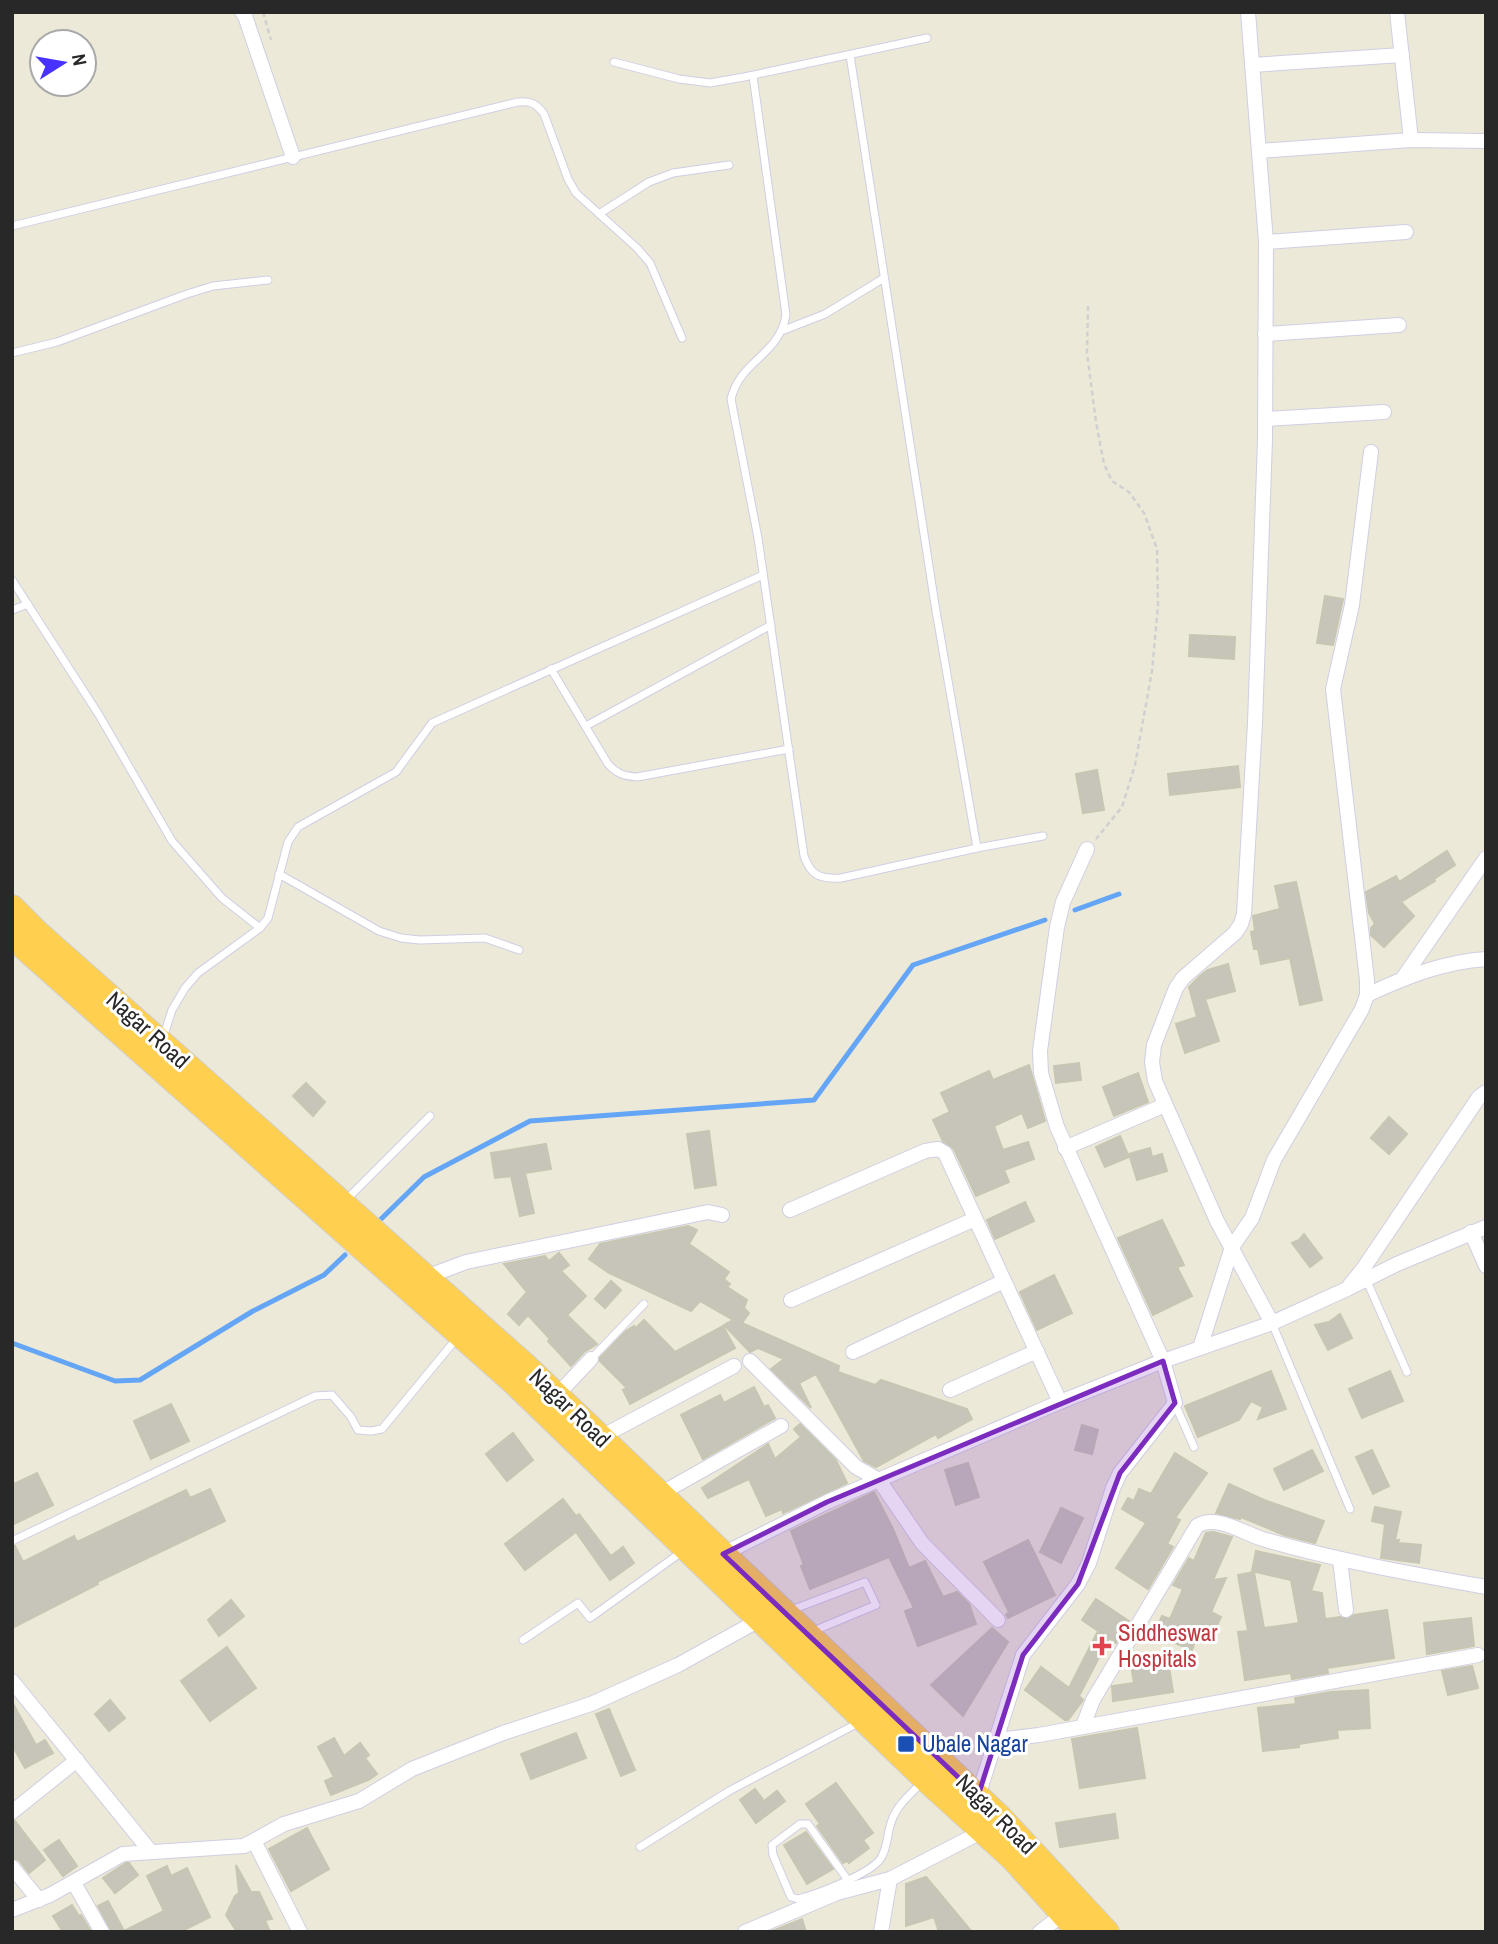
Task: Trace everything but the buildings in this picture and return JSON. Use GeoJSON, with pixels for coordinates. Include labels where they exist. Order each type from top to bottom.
{"type":"FeatureCollection","features":[{"type":"Feature","properties":{"kind":"highway","name":"Nagar Road"},"geometry":{"type":"LineString","coordinates":[[12,907],[556,1395],[978,1796],[992,1826],[1013,1860],[1071,1923]]}},
{"type":"Feature","properties":{"kind":"highway","name":"Nagar Road"},"geometry":{"type":"LineString","coordinates":[[12,937],[512,1381],[925,1779],[992,1826],[1027,1844],[1107,1932]]}},
{"type":"Feature","properties":{"kind":"street"},"geometry":{"type":"LineString","coordinates":[[242,12],[293,157]]}},
{"type":"Feature","properties":{"kind":"street"},"geometry":{"type":"LineString","coordinates":[[1248,12],[1266,242],[1265,419],[1255,723],[1244,914],[1235,933],[1183,978],[1176,988],[1154,1045],[1152,1062],[1155,1081],[1217,1221],[1272,1323]]}},
{"type":"Feature","properties":{"kind":"street"},"geometry":{"type":"LineString","coordinates":[[1397,12],[1411,140]]}},
{"type":"Feature","properties":{"kind":"street"},"geometry":{"type":"LineString","coordinates":[[1252,65],[1402,55]]}},
{"type":"Feature","properties":{"kind":"street"},"geometry":{"type":"LineString","coordinates":[[1259,151],[1411,140],[1486,141]]}},
{"type":"Feature","properties":{"kind":"street"},"geometry":{"type":"LineString","coordinates":[[1266,242],[1406,232]]}},
{"type":"Feature","properties":{"kind":"street"},"geometry":{"type":"LineString","coordinates":[[1265,334],[1399,325]]}},
{"type":"Feature","properties":{"kind":"street"},"geometry":{"type":"LineString","coordinates":[[1265,419],[1384,412]]}},
{"type":"Feature","properties":{"kind":"street"},"geometry":{"type":"LineString","coordinates":[[1199,1348],[1232,1247],[1252,1218],[1274,1160],[1362,1009],[1367,995],[1333,689],[1352,605],[1371,452]]}},
{"type":"Feature","properties":{"kind":"street"},"geometry":{"type":"LineString","coordinates":[[978,1796],[1023,1655],[1079,1584],[1089,1563],[1120,1473],[1175,1403],[1163,1361],[1057,1127],[1041,1073],[1040,1051],[1057,927],[1063,902],[1087,849]]}},
{"type":"Feature","properties":{"kind":"street"},"geometry":{"type":"LineString","coordinates":[[1403,978],[1486,858]]}},
{"type":"Feature","properties":{"kind":"street"},"geometry":{"type":"LineString","coordinates":[[1367,995],[1403,978],[1458,963],[1486,959]]}},
{"type":"Feature","properties":{"kind":"street"},"geometry":{"type":"LineString","coordinates":[[1346,1289],[1363,1269],[1479,1097],[1486,1092]]}},
{"type":"Feature","properties":{"kind":"street"},"geometry":{"type":"LineString","coordinates":[[1066,1148],[1165,1105]]}},
{"type":"Feature","properties":{"kind":"street"},"geometry":{"type":"LineString","coordinates":[[790,1210],[925,1151],[938,1149],[945,1153],[1060,1402]]}},
{"type":"Feature","properties":{"kind":"street"},"geometry":{"type":"LineString","coordinates":[[426,1277],[466,1262],[708,1212],[722,1215]]}},
{"type":"Feature","properties":{"kind":"street"},"geometry":{"type":"LineString","coordinates":[[791,1300],[975,1219]]}},
{"type":"Feature","properties":{"kind":"street"},"geometry":{"type":"LineString","coordinates":[[723,1554],[827,1502],[1060,1402],[1163,1361],[1272,1323],[1486,1227]]}},
{"type":"Feature","properties":{"kind":"street"},"geometry":{"type":"LineString","coordinates":[[1471,1232],[1486,1266]]}},
{"type":"Feature","properties":{"kind":"street"},"geometry":{"type":"LineString","coordinates":[[853,1352],[1004,1281]]}},
{"type":"Feature","properties":{"kind":"street"},"geometry":{"type":"LineString","coordinates":[[950,1390],[1037,1351]]}},
{"type":"Feature","properties":{"kind":"street"},"geometry":{"type":"LineString","coordinates":[[556,1395],[591,1359]]}},
{"type":"Feature","properties":{"kind":"street"},"geometry":{"type":"LineString","coordinates":[[750,1361],[856,1467],[879,1480],[922,1543],[998,1620]]}},
{"type":"Feature","properties":{"kind":"street"},"geometry":{"type":"LineString","coordinates":[[601,1437],[734,1366]]}},
{"type":"Feature","properties":{"kind":"street"},"geometry":{"type":"LineString","coordinates":[[660,1494],[781,1426]]}},
{"type":"Feature","properties":{"kind":"street"},"geometry":{"type":"LineString","coordinates":[[1083,1726],[1093,1700],[1197,1527],[1203,1522],[1210,1521],[1254,1537],[1340,1560],[1486,1587]]}},
{"type":"Feature","properties":{"kind":"street"},"geometry":{"type":"LineString","coordinates":[[1340,1560],[1346,1610]]}},
{"type":"Feature","properties":{"kind":"street"},"geometry":{"type":"LineString","coordinates":[[12,1910],[74,1883],[122,1854],[244,1846],[284,1824],[359,1801],[412,1769],[503,1733],[591,1703],[678,1665],[761,1619]]}},
{"type":"Feature","properties":{"kind":"street"},"geometry":{"type":"LineString","coordinates":[[996,1740],[1478,1655]]}},
{"type":"Feature","properties":{"kind":"street"},"geometry":{"type":"LineString","coordinates":[[12,1681],[151,1852]]}},
{"type":"Feature","properties":{"kind":"street"},"geometry":{"type":"LineString","coordinates":[[12,1812],[77,1760]]}},
{"type":"Feature","properties":{"kind":"street"},"geometry":{"type":"LineString","coordinates":[[745,1932],[837,1893],[890,1879],[992,1826]]}},
{"type":"Feature","properties":{"kind":"street"},"geometry":{"type":"LineString","coordinates":[[254,1841],[300,1932]]}},
{"type":"Feature","properties":{"kind":"street"},"geometry":{"type":"LineString","coordinates":[[12,1867],[39,1900]]}},
{"type":"Feature","properties":{"kind":"street"},"geometry":{"type":"LineString","coordinates":[[881,1932],[890,1879]]}},
{"type":"Feature","properties":{"kind":"street"},"geometry":{"type":"LineString","coordinates":[[74,1883],[102,1932]]}},
{"type":"Feature","properties":{"kind":"street"},"geometry":{"type":"LineString","coordinates":[[1040,1932],[1071,1923]]}},
{"type":"Feature","properties":{"kind":"lane"},"geometry":{"type":"LineString","coordinates":[[614,62],[693,82],[710,83],[927,38]]}},
{"type":"Feature","properties":{"kind":"lane"},"geometry":{"type":"LineString","coordinates":[[850,55],[935,605],[977,848]]}},
{"type":"Feature","properties":{"kind":"lane"},"geometry":{"type":"LineString","coordinates":[[752,76],[786,315],[784,330],[775,344],[740,376],[734,386],[731,400],[758,538],[804,856],[809,869],[816,875],[828,879],[841,878],[1043,836]]}},
{"type":"Feature","properties":{"kind":"lane"},"geometry":{"type":"LineString","coordinates":[[12,226],[518,102],[529,102],[538,106],[544,114],[568,179],[576,193],[637,247],[650,263],[682,338]]}},
{"type":"Feature","properties":{"kind":"lane"},"geometry":{"type":"LineString","coordinates":[[599,214],[649,182],[673,173],[729,164]]}},
{"type":"Feature","properties":{"kind":"lane"},"geometry":{"type":"LineString","coordinates":[[784,330],[825,314],[884,278]]}},
{"type":"Feature","properties":{"kind":"lane"},"geometry":{"type":"LineString","coordinates":[[12,353],[57,342],[187,293],[213,286],[268,281]]}},
{"type":"Feature","properties":{"kind":"lane"},"geometry":{"type":"LineString","coordinates":[[162,1042],[172,1010],[185,988],[198,973],[260,928],[268,918],[288,842],[298,827],[396,772],[432,723],[763,575]]}},
{"type":"Feature","properties":{"kind":"lane"},"geometry":{"type":"LineString","coordinates":[[12,580],[92,703],[173,841],[200,876],[222,898],[260,928]]}},
{"type":"Feature","properties":{"kind":"lane"},"geometry":{"type":"LineString","coordinates":[[12,610],[28,604]]}},
{"type":"Feature","properties":{"kind":"lane"},"geometry":{"type":"LineString","coordinates":[[586,726],[771,625]]}},
{"type":"Feature","properties":{"kind":"lane"},"geometry":{"type":"LineString","coordinates":[[551,669],[615,773],[637,777],[789,749]]}},
{"type":"Feature","properties":{"kind":"lane"},"geometry":{"type":"LineString","coordinates":[[279,874],[379,930],[401,938],[485,938],[519,950]]}},
{"type":"Feature","properties":{"kind":"lane"},"geometry":{"type":"LineString","coordinates":[[343,1203],[429,1116]]}},
{"type":"Feature","properties":{"kind":"lane"},"geometry":{"type":"LineString","coordinates":[[1366,1279],[1407,1372]]}},
{"type":"Feature","properties":{"kind":"lane"},"geometry":{"type":"LineString","coordinates":[[591,1359],[644,1304]]}},
{"type":"Feature","properties":{"kind":"lane"},"geometry":{"type":"LineString","coordinates":[[1272,1323],[1350,1509]]}},
{"type":"Feature","properties":{"kind":"lane"},"geometry":{"type":"LineString","coordinates":[[12,1541],[315,1396],[332,1395],[358,1430],[382,1429],[459,1335]]}},
{"type":"Feature","properties":{"kind":"lane"},"geometry":{"type":"LineString","coordinates":[[1175,1403],[1194,1447]]}},
{"type":"Feature","properties":{"kind":"lane"},"geometry":{"type":"LineString","coordinates":[[523,1640],[578,1602],[590,1618],[686,1548]]}},
{"type":"Feature","properties":{"kind":"lane"},"geometry":{"type":"LineString","coordinates":[[785,1613],[865,1582],[876,1605],[807,1634]]}},
{"type":"Feature","properties":{"kind":"lane"},"geometry":{"type":"LineString","coordinates":[[640,1847],[729,1791],[864,1720]]}},
{"type":"Feature","properties":{"kind":"lane"},"geometry":{"type":"LineString","coordinates":[[847,1879],[808,1824],[800,1824],[772,1845],[772,1855],[794,1899],[800,1899],[847,1879],[875,1865],[881,1857],[896,1810],[925,1779]]}},
{"type":"Feature","properties":{"kind":"path"},"geometry":{"type":"LineString","coordinates":[[1087,849],[1122,807],[1135,765],[1152,671],[1158,606],[1157,549],[1144,513],[1129,492],[1112,481],[1104,464],[1087,353],[1088,306]]}},
{"type":"Feature","properties":{"kind":"highlighted area"},"geometry":{"type":"Polygon","coordinates":[[[1163,1361],[1175,1403],[1120,1473],[1078,1584],[1023,1655],[978,1796],[723,1554],[827,1502],[1163,1361]]]}},
{"type":"Feature","properties":{"kind":"waterway"},"geometry":{"type":"LineString","coordinates":[[1075,910],[1119,894]]}},
{"type":"Feature","properties":{"kind":"waterway"},"geometry":{"type":"LineString","coordinates":[[377,1223],[424,1177],[530,1121],[814,1100],[913,965],[1045,920]]}},
{"type":"Feature","properties":{"kind":"waterway"},"geometry":{"type":"LineString","coordinates":[[12,1343],[115,1381],[140,1380],[253,1311],[324,1275],[345,1255]]}},
{"type":"Feature","properties":{"kind":"place","name":"Siddheswar Hospitals"},"geometry":{"type":"Point","coordinates":[1102,1646]}},
{"type":"Feature","properties":{"kind":"place","name":"Ubale Nagar"},"geometry":{"type":"Point","coordinates":[906,1744]}}]}
